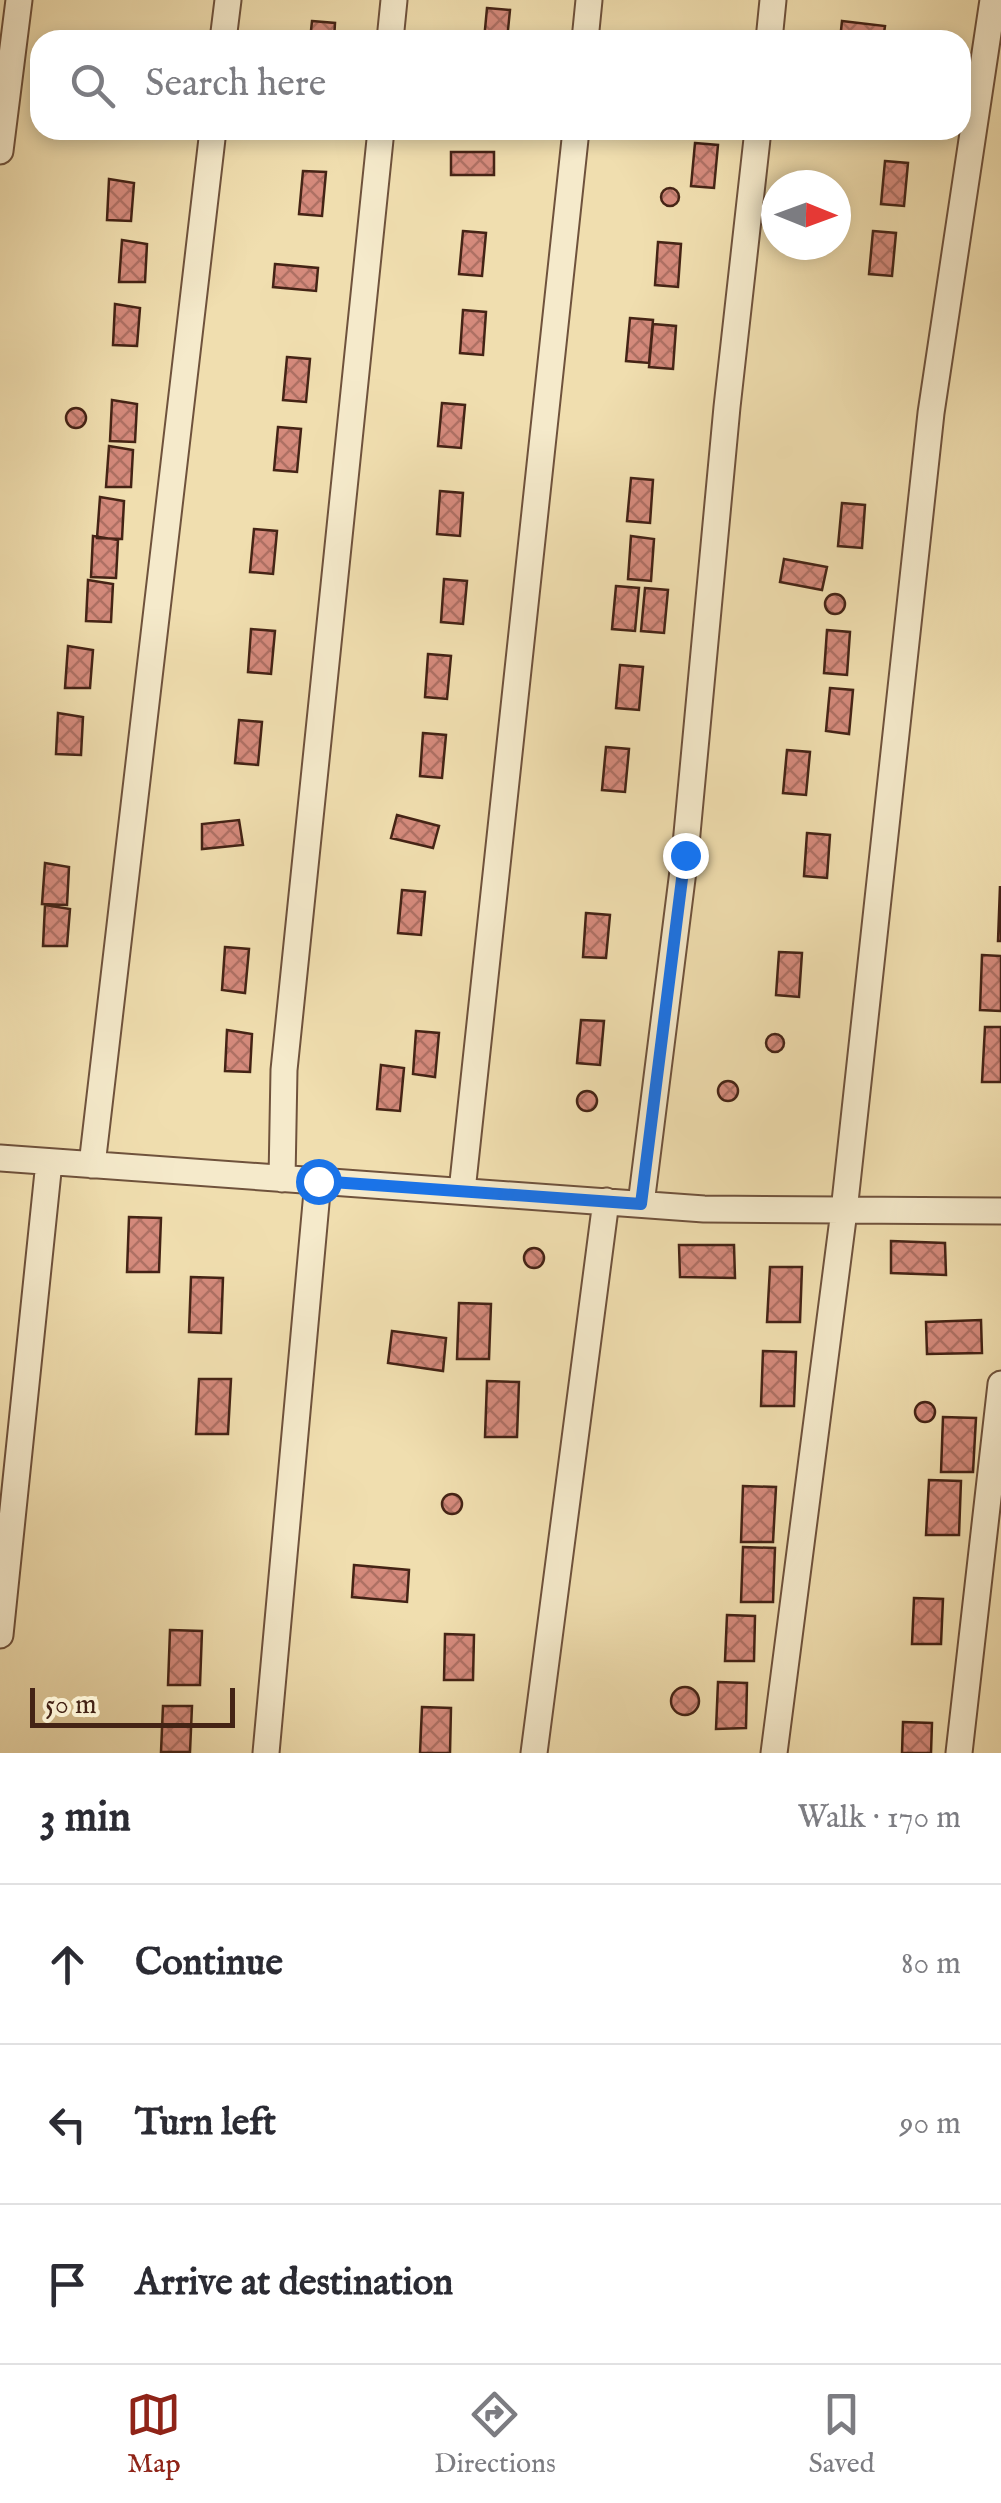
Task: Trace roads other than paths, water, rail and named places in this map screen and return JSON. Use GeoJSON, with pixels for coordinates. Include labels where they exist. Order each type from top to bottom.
{"type":"FeatureCollection","features":[{"type":"Feature","properties":{"kind":"street"},"geometry":{"type":"LineString","coordinates":[[0,150],[19,0]]}},
{"type":"Feature","properties":{"kind":"street"},"geometry":{"type":"LineString","coordinates":[[224,30],[228,0]]}},
{"type":"Feature","properties":{"kind":"street"},"geometry":{"type":"LineString","coordinates":[[391,30],[394,0]]}},
{"type":"Feature","properties":{"kind":"street"},"geometry":{"type":"LineString","coordinates":[[586,30],[589,0]]}},
{"type":"Feature","properties":{"kind":"street"},"geometry":{"type":"LineString","coordinates":[[770,30],[773,0]]}},
{"type":"Feature","properties":{"kind":"street"},"geometry":{"type":"LineString","coordinates":[[774,1753],[844,1211],[931,413],[993,0]]}},
{"type":"Feature","properties":{"kind":"street"},"geometry":{"type":"LineString","coordinates":[[92,1165],[212,140]]}},
{"type":"Feature","properties":{"kind":"street"},"geometry":{"type":"LineString","coordinates":[[282,1178],[284,1070],[380,140]]}},
{"type":"Feature","properties":{"kind":"street"},"geometry":{"type":"LineString","coordinates":[[462,1191],[575,140]]}},
{"type":"Feature","properties":{"kind":"street"},"geometry":{"type":"LineString","coordinates":[[641,1204],[685,855],[725,426],[757,140]]}},
{"type":"Feature","properties":{"kind":"street"},"geometry":{"type":"LineString","coordinates":[[0,1158],[641,1204],[844,1211],[1001,1211]]}},
{"type":"Feature","properties":{"kind":"street"},"geometry":{"type":"LineString","coordinates":[[0,1635],[50,1162]]}},
{"type":"Feature","properties":{"kind":"street"},"geometry":{"type":"LineString","coordinates":[[266,1753],[318,1181]]}},
{"type":"Feature","properties":{"kind":"street"},"geometry":{"type":"LineString","coordinates":[[534,1753],[606,1202]]}},
{"type":"Feature","properties":{"kind":"street"},"geometry":{"type":"LineString","coordinates":[[959,1753],[1001,1384]]}}]}
